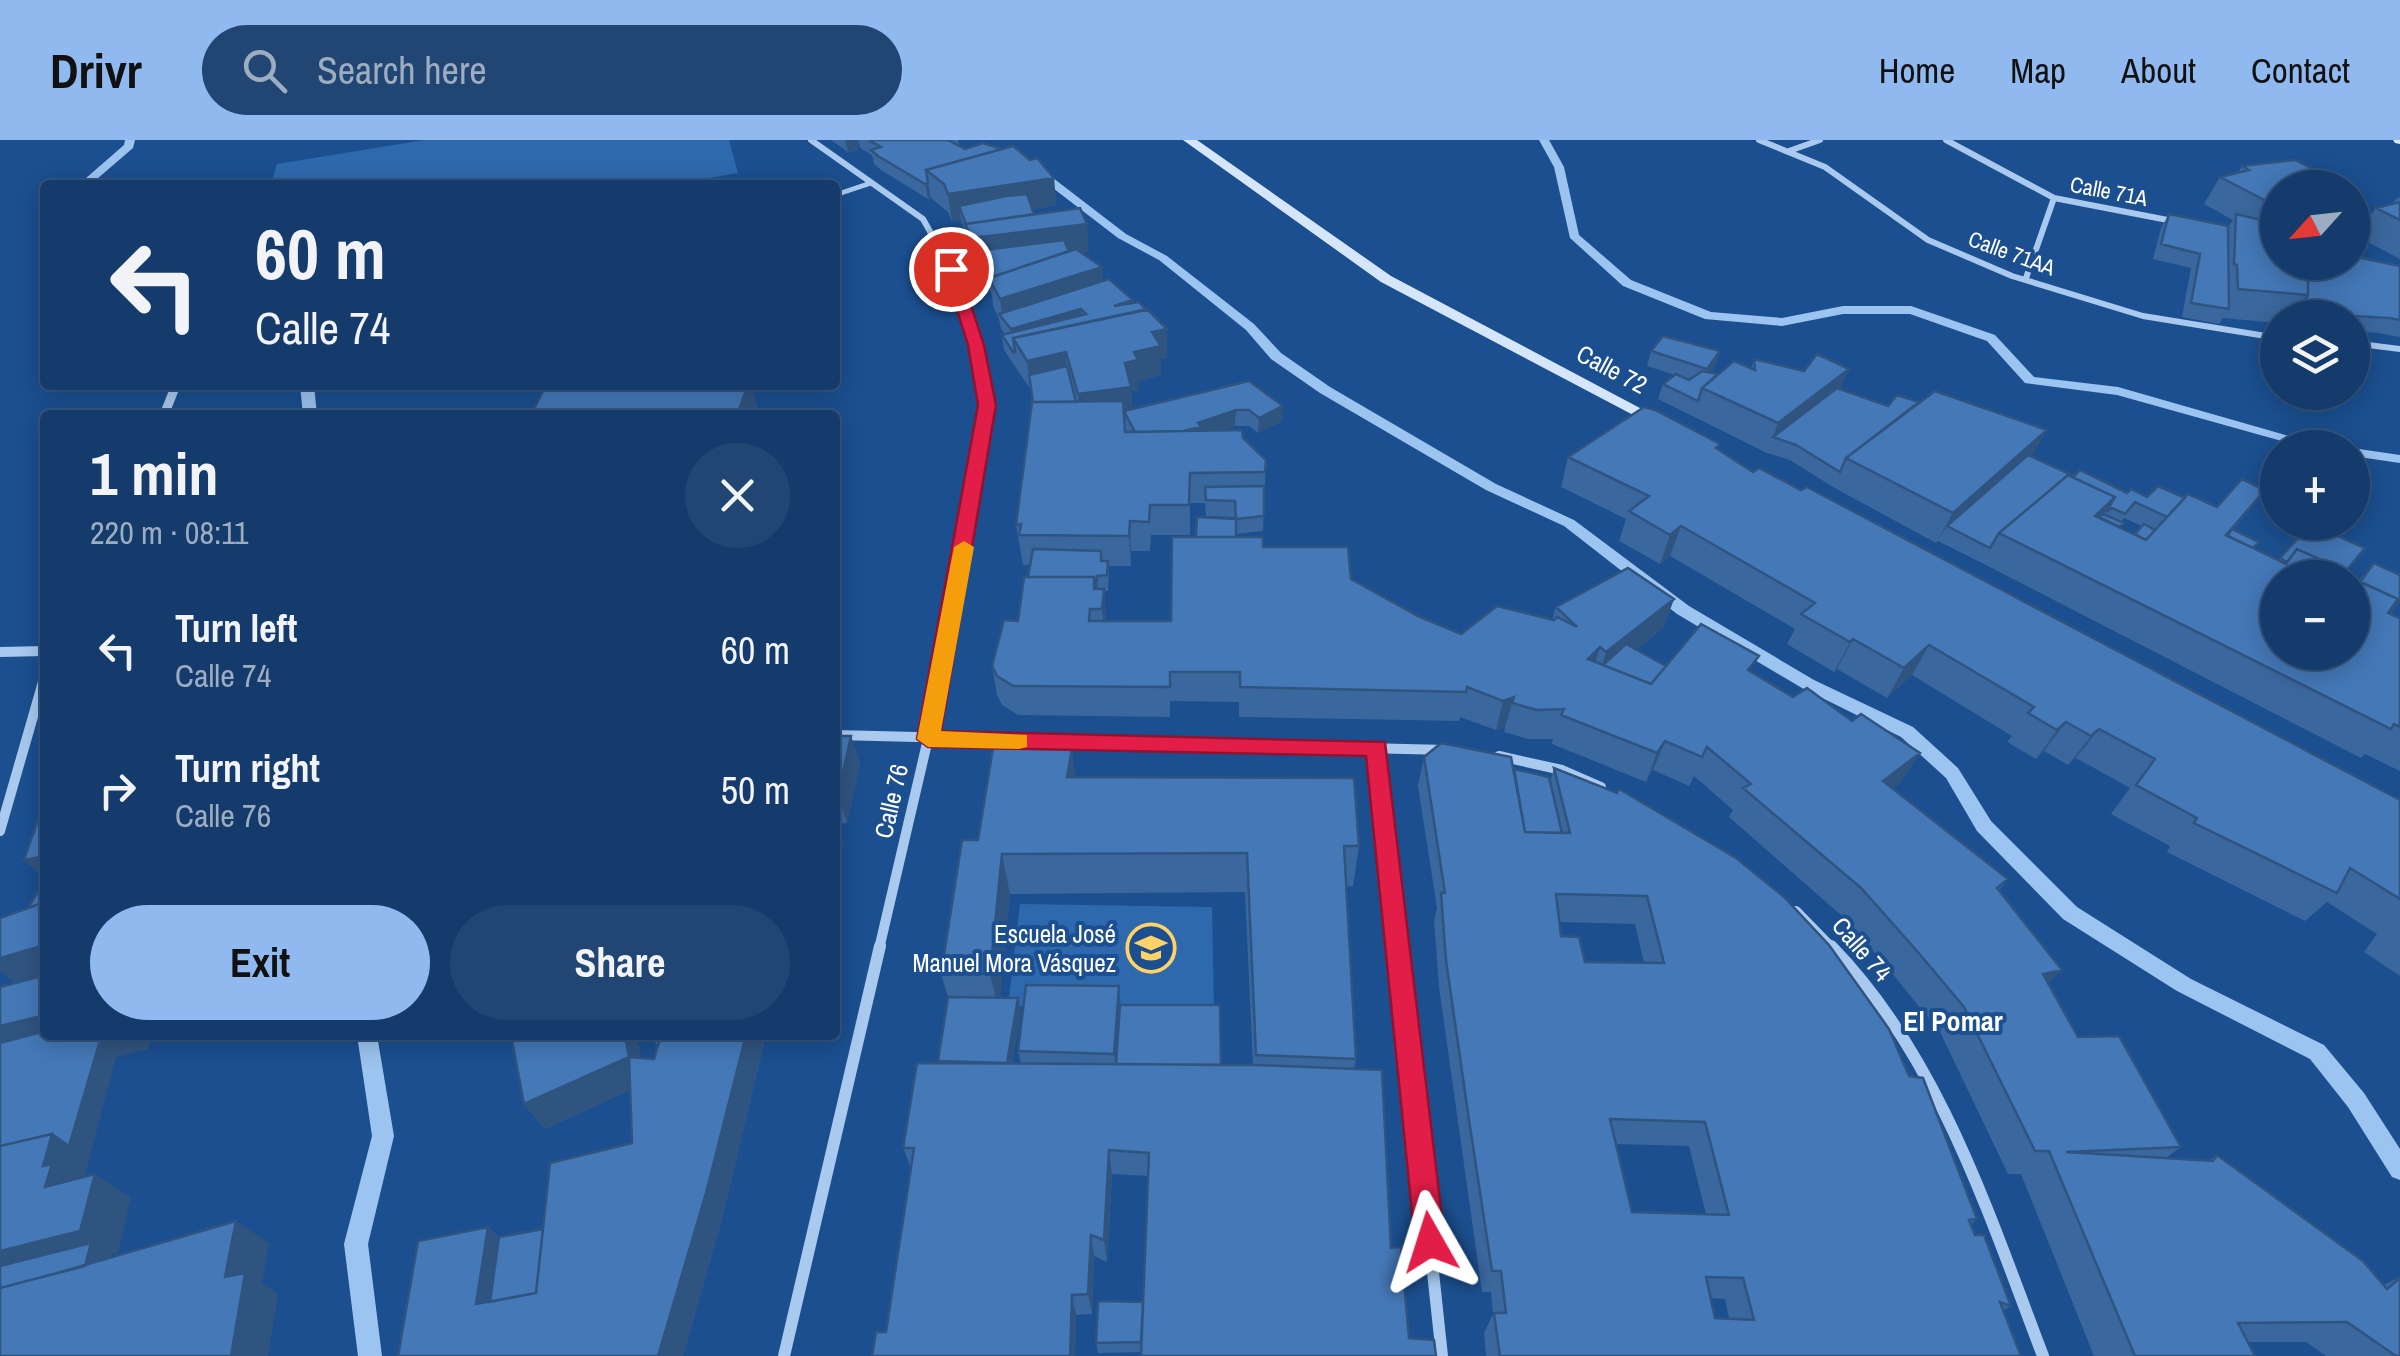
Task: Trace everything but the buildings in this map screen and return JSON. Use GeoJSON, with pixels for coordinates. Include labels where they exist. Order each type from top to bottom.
{"type":"FeatureCollection","features":[{"type":"Feature","properties":{"kind":"street","name":"Calle 76"},"geometry":{"type":"LineString","coordinates":[[784,1356],[928,739],[987,405],[983,372],[951,269],[924,219],[811,140]]}},
{"type":"Feature","properties":{"kind":"street","name":"Calle 72"},"geometry":{"type":"LineString","coordinates":[[1189,140],[1386,278],[1677,432]]}},
{"type":"Feature","properties":{"kind":"street","name":"Calle 71AA"},"geometry":{"type":"LineString","coordinates":[[1760,140],[1807,157],[1887,218],[1927,239],[2026,278],[2134,316],[2188,328],[2260,336]]}},
{"type":"Feature","properties":{"kind":"street"},"geometry":{"type":"LineString","coordinates":[[1788,151],[1820,140]]}},
{"type":"Feature","properties":{"kind":"street","name":"Calle 71A"},"geometry":{"type":"LineString","coordinates":[[1946,140],[2005,176],[2054,198],[2184,224]]}},
{"type":"Feature","properties":{"kind":"street"},"geometry":{"type":"LineString","coordinates":[[2026,278],[2054,198]]}},
{"type":"Feature","properties":{"kind":"street"},"geometry":{"type":"LineString","coordinates":[[2370,345],[2400,348]]}},
{"type":"Feature","properties":{"kind":"street"},"geometry":{"type":"LineString","coordinates":[[0,652],[40,651]]}},
{"type":"Feature","properties":{"kind":"street"},"geometry":{"type":"LineString","coordinates":[[0,830],[40,692]]}},
{"type":"Feature","properties":{"kind":"street"},"geometry":{"type":"LineString","coordinates":[[840,735],[1454,750]]}},
{"type":"Feature","properties":{"kind":"street"},"geometry":{"type":"LineString","coordinates":[[1377,748],[1442,1356]]}},
{"type":"Feature","properties":{"kind":"street"},"geometry":{"type":"LineString","coordinates":[[1486,754],[1562,770],[1616,794]]}},
{"type":"Feature","properties":{"kind":"street","name":"Calle 74"},"geometry":{"type":"LineString","coordinates":[[1785,902],[1860,977],[1923,1071],[1977,1187],[2043,1356]]}},
{"type":"Feature","properties":{"kind":"lane"},"geometry":{"type":"LineString","coordinates":[[840,193],[871,183]]}},
{"type":"Feature","properties":{"kind":"shaded area"},"geometry":{"type":"Polygon","coordinates":[[[424,140],[729,140],[738,173],[698,180],[272,180],[277,164],[424,140]]]}},
{"type":"Feature","properties":{"kind":"shaded area"},"geometry":{"type":"Polygon","coordinates":[[[1020,904],[1212,907],[1214,1011],[1008,1006],[1020,904]]]}},
{"type":"Feature","properties":{"kind":"waterway"},"geometry":{"type":"LineString","coordinates":[[89,180],[129,146],[130,140]]}},
{"type":"Feature","properties":{"kind":"waterway"},"geometry":{"type":"LineString","coordinates":[[1544,140],[1559,167],[1574,236],[1627,283],[1709,316],[1782,322],[1843,310],[1911,310],[1991,338],[2030,380],[2118,391],[2260,430]]}},
{"type":"Feature","properties":{"kind":"waterway"},"geometry":{"type":"LineString","coordinates":[[1036,170],[1122,236],[1163,258],[1250,327],[1276,356],[1325,390],[1491,487],[1569,523],[1683,610],[1808,684],[1907,732],[1952,773],[1984,826],[2070,913],[2184,985],[2317,1052],[2356,1100],[2400,1169]]}},
{"type":"Feature","properties":{"kind":"waterway"},"geometry":{"type":"LineString","coordinates":[[308,390],[310,410]]}},
{"type":"Feature","properties":{"kind":"waterway"},"geometry":{"type":"LineString","coordinates":[[2370,455],[2400,459]]}},
{"type":"Feature","properties":{"kind":"waterway"},"geometry":{"type":"LineString","coordinates":[[368,1040],[383,1136],[356,1244],[370,1356]]}},
{"type":"Feature","properties":{"kind":"slow traffic"},"geometry":{"type":"LineString","coordinates":[[964,547],[928,739],[1019,741]]}},
{"type":"Feature","properties":{"kind":"place","name":"Escuela José Manuel Mora Vásquez"},"geometry":{"type":"Point","coordinates":[1151,948]}},
{"type":"Feature","properties":{"kind":"district","name":"El Pomar"},"geometry":{"type":"Point","coordinates":[1953,1021]}},
{"type":"Feature","properties":{"kind":"route"},"geometry":{"type":"LineString","coordinates":[[951,269],[969,318],[987,405],[928,739],[1377,748],[1430,1242]]}}]}
